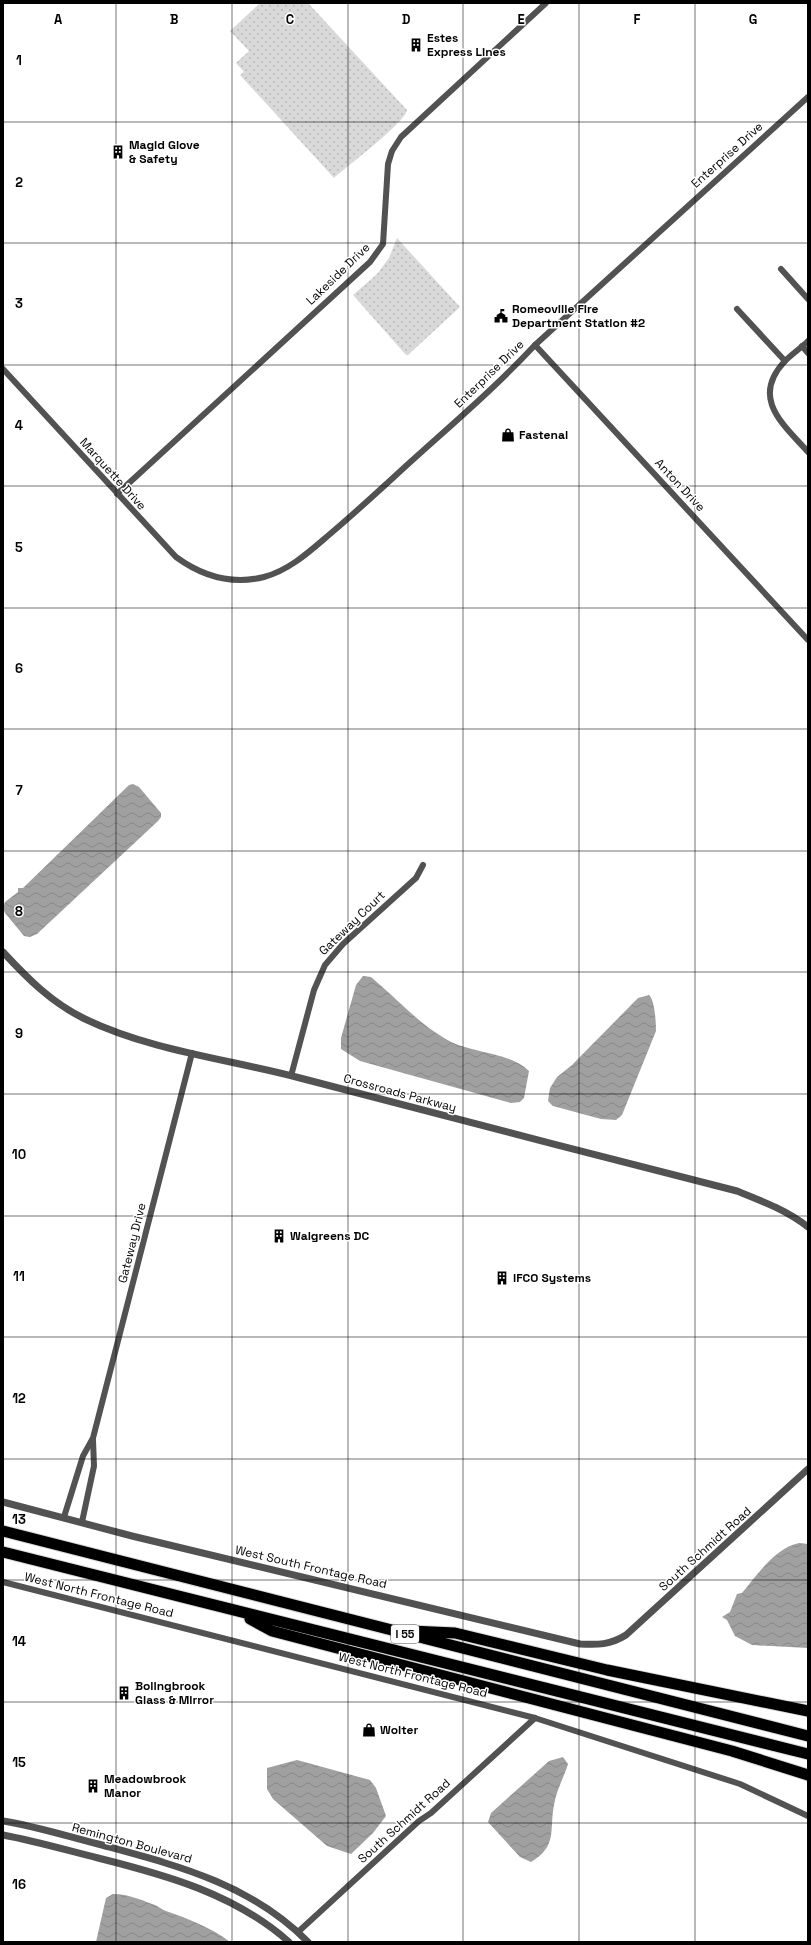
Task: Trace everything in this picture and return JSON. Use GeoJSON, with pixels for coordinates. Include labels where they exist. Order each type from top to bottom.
{"type":"FeatureCollection","features":[{"type":"Feature","properties":{"kind":"highway","name":"I 55"},"geometry":{"type":"LineString","coordinates":[[3,1531],[808,1736]]}},
{"type":"Feature","properties":{"kind":"highway","name":"I 55"},"geometry":{"type":"LineString","coordinates":[[3,1552],[808,1754]]}},
{"type":"Feature","properties":{"kind":"highway"},"geometry":{"type":"LineString","coordinates":[[236,1611],[272,1631],[732,1751],[808,1775]]}},
{"type":"Feature","properties":{"kind":"highway"},"geometry":{"type":"LineString","coordinates":[[386,1629],[455,1633],[607,1670],[808,1711]]}},
{"type":"Feature","properties":{"kind":"street","name":"Lakeside Drive"},"geometry":{"type":"LineString","coordinates":[[117,494],[370,262],[383,244],[388,164],[392,151],[400,137],[546,3]]}},
{"type":"Feature","properties":{"kind":"street","name":"Enterprise Drive"},"geometry":{"type":"LineString","coordinates":[[218,578],[244,580],[265,576],[293,564],[303,556],[352,516],[510,372],[535,345],[808,97]]}},
{"type":"Feature","properties":{"kind":"street"},"geometry":{"type":"LineString","coordinates":[[781,269],[808,299]]}},
{"type":"Feature","properties":{"kind":"street"},"geometry":{"type":"LineString","coordinates":[[737,309],[785,361]]}},
{"type":"Feature","properties":{"kind":"street"},"geometry":{"type":"LineString","coordinates":[[808,341],[785,361],[769,385],[770,399],[774,411],[782,423],[808,452]]}},
{"type":"Feature","properties":{"kind":"street","name":"Anton Drive"},"geometry":{"type":"LineString","coordinates":[[535,345],[808,640]]}},
{"type":"Feature","properties":{"kind":"street"},"geometry":{"type":"LineString","coordinates":[[802,346],[808,353]]}},
{"type":"Feature","properties":{"kind":"street","name":"Marquette Drive"},"geometry":{"type":"LineString","coordinates":[[3,369],[176,557],[191,568],[218,578]]}},
{"type":"Feature","properties":{"kind":"street","name":"Gateway Court"},"geometry":{"type":"LineString","coordinates":[[291,1076],[314,990],[325,965],[343,944],[416,878],[423,865]]}},
{"type":"Feature","properties":{"kind":"street","name":"Crossroads Parkway"},"geometry":{"type":"LineString","coordinates":[[3,952],[36,986],[57,1003],[82,1018],[109,1030],[142,1041],[291,1076],[737,1191],[767,1202],[794,1216],[808,1227]]}},
{"type":"Feature","properties":{"kind":"street","name":"Gateway Drive"},"geometry":{"type":"LineString","coordinates":[[64,1517],[83,1456],[92,1438],[192,1053]]}},
{"type":"Feature","properties":{"kind":"street","name":"Gateway Drive"},"geometry":{"type":"LineString","coordinates":[[82,1522],[94,1466],[92,1438]]}},
{"type":"Feature","properties":{"kind":"street","name":"South Schmidt Road"},"geometry":{"type":"LineString","coordinates":[[615,1642],[644,1620],[808,1469]]}},
{"type":"Feature","properties":{"kind":"street","name":"West South Frontage Road"},"geometry":{"type":"LineString","coordinates":[[3,1502],[140,1538],[580,1644],[602,1645],[615,1642]]}},
{"type":"Feature","properties":{"kind":"street","name":"West North Frontage Road"},"geometry":{"type":"LineString","coordinates":[[3,1582],[536,1718],[740,1784],[808,1816]]}},
{"type":"Feature","properties":{"kind":"street","name":"South Schmidt Road"},"geometry":{"type":"LineString","coordinates":[[289,1942],[419,1821],[431,1813],[536,1718]]}},
{"type":"Feature","properties":{"kind":"street","name":"Remington Boulevard"},"geometry":{"type":"LineString","coordinates":[[3,1821],[168,1862],[197,1872],[244,1895],[282,1919],[308,1942]]}},
{"type":"Feature","properties":{"kind":"street","name":"Remington Boulevard"},"geometry":{"type":"LineString","coordinates":[[3,1835],[141,1869],[178,1880],[210,1893],[256,1916],[289,1942]]}},
{"type":"Feature","properties":{"kind":"shaded area"},"geometry":{"type":"Polygon","coordinates":[[[260,3],[308,3],[407,110],[396,125],[334,178],[240,75],[244,72],[236,63],[249,51],[230,31],[260,3]]]}},
{"type":"Feature","properties":{"kind":"shaded area"},"geometry":{"type":"Polygon","coordinates":[[[397,238],[460,307],[408,355],[406,355],[353,295],[377,274],[389,258],[397,238]]]}},
{"type":"Feature","properties":{"kind":"water"},"geometry":{"type":"Polygon","coordinates":[[[133,784],[139,787],[161,813],[161,817],[37,934],[30,937],[24,936],[5,913],[3,908],[5,902],[18,892],[18,888],[23,888],[129,785],[133,784]]]}},
{"type":"Feature","properties":{"kind":"water"},"geometry":{"type":"Polygon","coordinates":[[[363,976],[371,977],[415,1017],[444,1038],[465,1047],[500,1056],[521,1064],[529,1071],[524,1098],[520,1102],[511,1103],[360,1061],[341,1049],[341,1038],[356,985],[363,976]]]}},
{"type":"Feature","properties":{"kind":"water"},"geometry":{"type":"Polygon","coordinates":[[[649,995],[654,1006],[656,1031],[622,1115],[616,1120],[601,1119],[553,1106],[548,1101],[550,1088],[557,1077],[572,1065],[638,998],[649,995]]]}},
{"type":"Feature","properties":{"kind":"water"},"geometry":{"type":"Polygon","coordinates":[[[799,1543],[808,1544],[808,1648],[752,1645],[735,1636],[727,1620],[722,1617],[730,1612],[737,1594],[742,1593],[774,1556],[782,1550],[799,1543]]]}},
{"type":"Feature","properties":{"kind":"water"},"geometry":{"type":"Polygon","coordinates":[[[563,1757],[568,1764],[555,1800],[549,1844],[540,1856],[531,1862],[520,1857],[488,1822],[491,1813],[549,1761],[563,1757]]]}},
{"type":"Feature","properties":{"kind":"water"},"geometry":{"type":"Polygon","coordinates":[[[297,1760],[370,1780],[376,1788],[386,1816],[373,1833],[351,1854],[327,1846],[273,1799],[267,1789],[267,1768],[297,1760]]]}},
{"type":"Feature","properties":{"kind":"water"},"geometry":{"type":"Polygon","coordinates":[[[113,1894],[133,1897],[191,1920],[208,1928],[230,1942],[96,1942],[106,1898],[113,1894]]]}},
{"type":"Feature","properties":{"kind":"place","name":"Estes Express Lines"},"geometry":{"type":"Point","coordinates":[416,45]}},
{"type":"Feature","properties":{"kind":"place","name":"Magid Glove & Safety"},"geometry":{"type":"Point","coordinates":[118,152]}},
{"type":"Feature","properties":{"kind":"place","name":"Romeoville Fire Department Station #2"},"geometry":{"type":"Point","coordinates":[501,316]}},
{"type":"Feature","properties":{"kind":"place","name":"Fastenal"},"geometry":{"type":"Point","coordinates":[508,435]}},
{"type":"Feature","properties":{"kind":"place","name":"Walgreens DC"},"geometry":{"type":"Point","coordinates":[279,1236]}},
{"type":"Feature","properties":{"kind":"place","name":"IFCO Systems"},"geometry":{"type":"Point","coordinates":[502,1278]}},
{"type":"Feature","properties":{"kind":"place","name":"Bolingbrook Glass & Mirror"},"geometry":{"type":"Point","coordinates":[124,1693]}},
{"type":"Feature","properties":{"kind":"place","name":"Wolter"},"geometry":{"type":"Point","coordinates":[369,1730]}},
{"type":"Feature","properties":{"kind":"place","name":"Meadowbrook Manor"},"geometry":{"type":"Point","coordinates":[93,1786]}}]}
